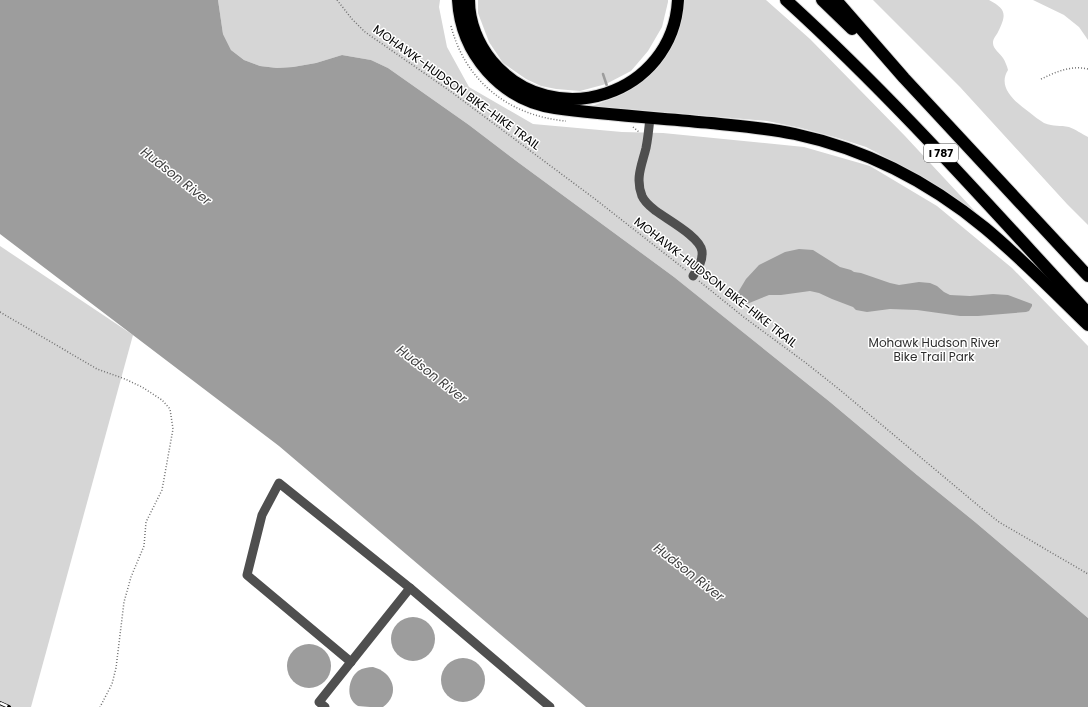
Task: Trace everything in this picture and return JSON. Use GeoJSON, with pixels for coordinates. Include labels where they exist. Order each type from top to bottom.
{"type":"FeatureCollection","features":[{"type":"Feature","properties":{"kind":"highway"},"geometry":{"type":"LineString","coordinates":[[458,0],[462,27],[473,53],[492,77],[516,95],[534,104],[548,107],[756,127],[794,134],[846,148],[885,164],[926,186],[957,206],[1018,257],[1088,325]]}},
{"type":"Feature","properties":{"kind":"highway"},"geometry":{"type":"LineString","coordinates":[[469,0],[471,18],[477,37],[487,54],[499,69],[514,81],[532,91],[550,97],[575,99],[593,98],[615,91],[628,84],[646,70],[660,53],[669,37],[676,17],[678,0]]}},
{"type":"Feature","properties":{"kind":"highway","name":"I 787"},"geometry":{"type":"LineString","coordinates":[[786,0],[835,44],[903,112],[1088,313]]}},
{"type":"Feature","properties":{"kind":"highway","name":"I 787"},"geometry":{"type":"LineString","coordinates":[[822,0],[904,78],[1088,276]]}},
{"type":"Feature","properties":{"kind":"highway"},"geometry":{"type":"LineString","coordinates":[[836,0],[904,78]]}},
{"type":"Feature","properties":{"kind":"lane"},"geometry":{"type":"LineString","coordinates":[[650,118],[647,141],[639,172],[639,187],[642,197],[648,205],[689,234],[699,244],[702,250],[702,259],[693,276]]}},
{"type":"Feature","properties":{"kind":"lane"},"geometry":{"type":"LineString","coordinates":[[351,662],[247,575],[262,515],[279,483],[410,588],[550,707]]}},
{"type":"Feature","properties":{"kind":"lane"},"geometry":{"type":"LineString","coordinates":[[322,704],[351,662],[410,588]]}},
{"type":"Feature","properties":{"kind":"path","name":"MOHAWK-HUDSON BIKE-HIKE TRAIL"},"geometry":{"type":"LineString","coordinates":[[337,0],[352,19],[365,32],[450,91],[606,208],[745,318],[840,390],[980,507],[1005,525],[1088,574]]}},
{"type":"Feature","properties":{"kind":"path"},"geometry":{"type":"LineString","coordinates":[[1041,79],[1064,70],[1079,68],[1088,69]]}},
{"type":"Feature","properties":{"kind":"path"},"geometry":{"type":"LineString","coordinates":[[0,312],[97,369],[142,387],[162,400],[170,409],[173,429],[162,490],[146,522],[144,546],[131,577],[124,602],[116,668],[112,684],[100,707]]}},
{"type":"Feature","properties":{"kind":"green space","name":"Mohawk Hudson River Bike Trail Park"},"geometry":{"type":"Polygon","coordinates":[[[218,0],[440,0],[439,7],[447,47],[469,87],[533,124],[622,132],[663,133],[804,147],[870,166],[937,206],[1012,268],[1088,346],[1088,618],[830,402],[674,277],[469,125],[388,68],[371,60],[342,55],[316,63],[277,68],[260,66],[244,60],[231,50],[223,34],[218,0]]]}},
{"type":"Feature","properties":{"kind":"green space"},"geometry":{"type":"Polygon","coordinates":[[[478,0],[668,0],[668,2],[662,27],[648,51],[631,71],[606,84],[580,91],[541,86],[526,79],[503,63],[489,42],[478,13],[478,0]]]}},
{"type":"Feature","properties":{"kind":"green space"},"geometry":{"type":"Polygon","coordinates":[[[683,0],[766,0],[810,39],[905,136],[984,221],[925,178],[866,147],[838,138],[767,121],[592,106],[634,88],[653,72],[671,45],[679,27],[682,16],[683,0]]]}},
{"type":"Feature","properties":{"kind":"green space"},"geometry":{"type":"Polygon","coordinates":[[[873,0],[989,0],[1002,9],[1004,16],[1003,21],[993,43],[994,47],[1003,58],[1008,70],[1005,76],[1005,82],[1009,94],[1018,104],[1044,123],[1069,127],[1088,137],[1088,225],[960,87],[873,0]]]}},
{"type":"Feature","properties":{"kind":"green space"},"geometry":{"type":"Polygon","coordinates":[[[1033,0],[1088,0],[1088,40],[1079,27],[1064,15],[1033,0]]]}},
{"type":"Feature","properties":{"kind":"green space"},"geometry":{"type":"Polygon","coordinates":[[[0,246],[133,335],[31,707],[0,707],[0,246]]]}},
{"type":"Feature","properties":{"kind":"water","name":"Hudson River"},"geometry":{"type":"Polygon","coordinates":[[[0,0],[218,0],[223,34],[231,50],[244,60],[260,66],[277,68],[316,63],[342,55],[371,60],[388,68],[469,125],[674,277],[830,402],[1088,618],[1088,707],[586,707],[279,446],[0,234],[0,0]]]}},
{"type":"Feature","properties":{"kind":"water"},"geometry":{"type":"Polygon","coordinates":[[[799,249],[813,250],[840,267],[890,283],[899,285],[919,282],[930,283],[950,295],[1008,295],[1032,304],[1032,306],[1029,311],[1026,312],[978,316],[960,316],[917,310],[890,309],[867,312],[856,310],[853,307],[819,293],[810,291],[769,295],[742,306],[735,301],[737,294],[746,279],[759,265],[785,252],[799,249]]]}},
{"type":"Feature","properties":{"kind":"water"},"geometry":{"type":"Polygon","coordinates":[[[413,617],[425,621],[431,627],[435,639],[431,651],[425,657],[413,661],[401,657],[395,651],[391,639],[395,627],[401,621],[413,617]]]}},
{"type":"Feature","properties":{"kind":"water"},"geometry":{"type":"Polygon","coordinates":[[[309,644],[321,648],[327,654],[331,666],[327,678],[321,684],[309,688],[297,684],[291,678],[287,666],[291,654],[297,648],[309,644]]]}},
{"type":"Feature","properties":{"kind":"water"},"geometry":{"type":"Polygon","coordinates":[[[463,658],[475,662],[481,668],[485,680],[481,692],[475,698],[463,702],[451,698],[445,692],[441,680],[445,668],[451,662],[463,658]]]}},
{"type":"Feature","properties":{"kind":"water"},"geometry":{"type":"Polygon","coordinates":[[[373,667],[380,670],[390,678],[393,690],[392,696],[389,702],[383,707],[358,706],[351,699],[349,689],[350,684],[358,671],[373,667]]]}},
{"type":"Feature","properties":{"kind":"waterway"},"geometry":{"type":"LineString","coordinates":[[603,74],[607,86]]}},
{"type":"Feature","properties":{"kind":"railway"},"geometry":{"type":"LineString","coordinates":[[0,703],[9,707]]}}]}
